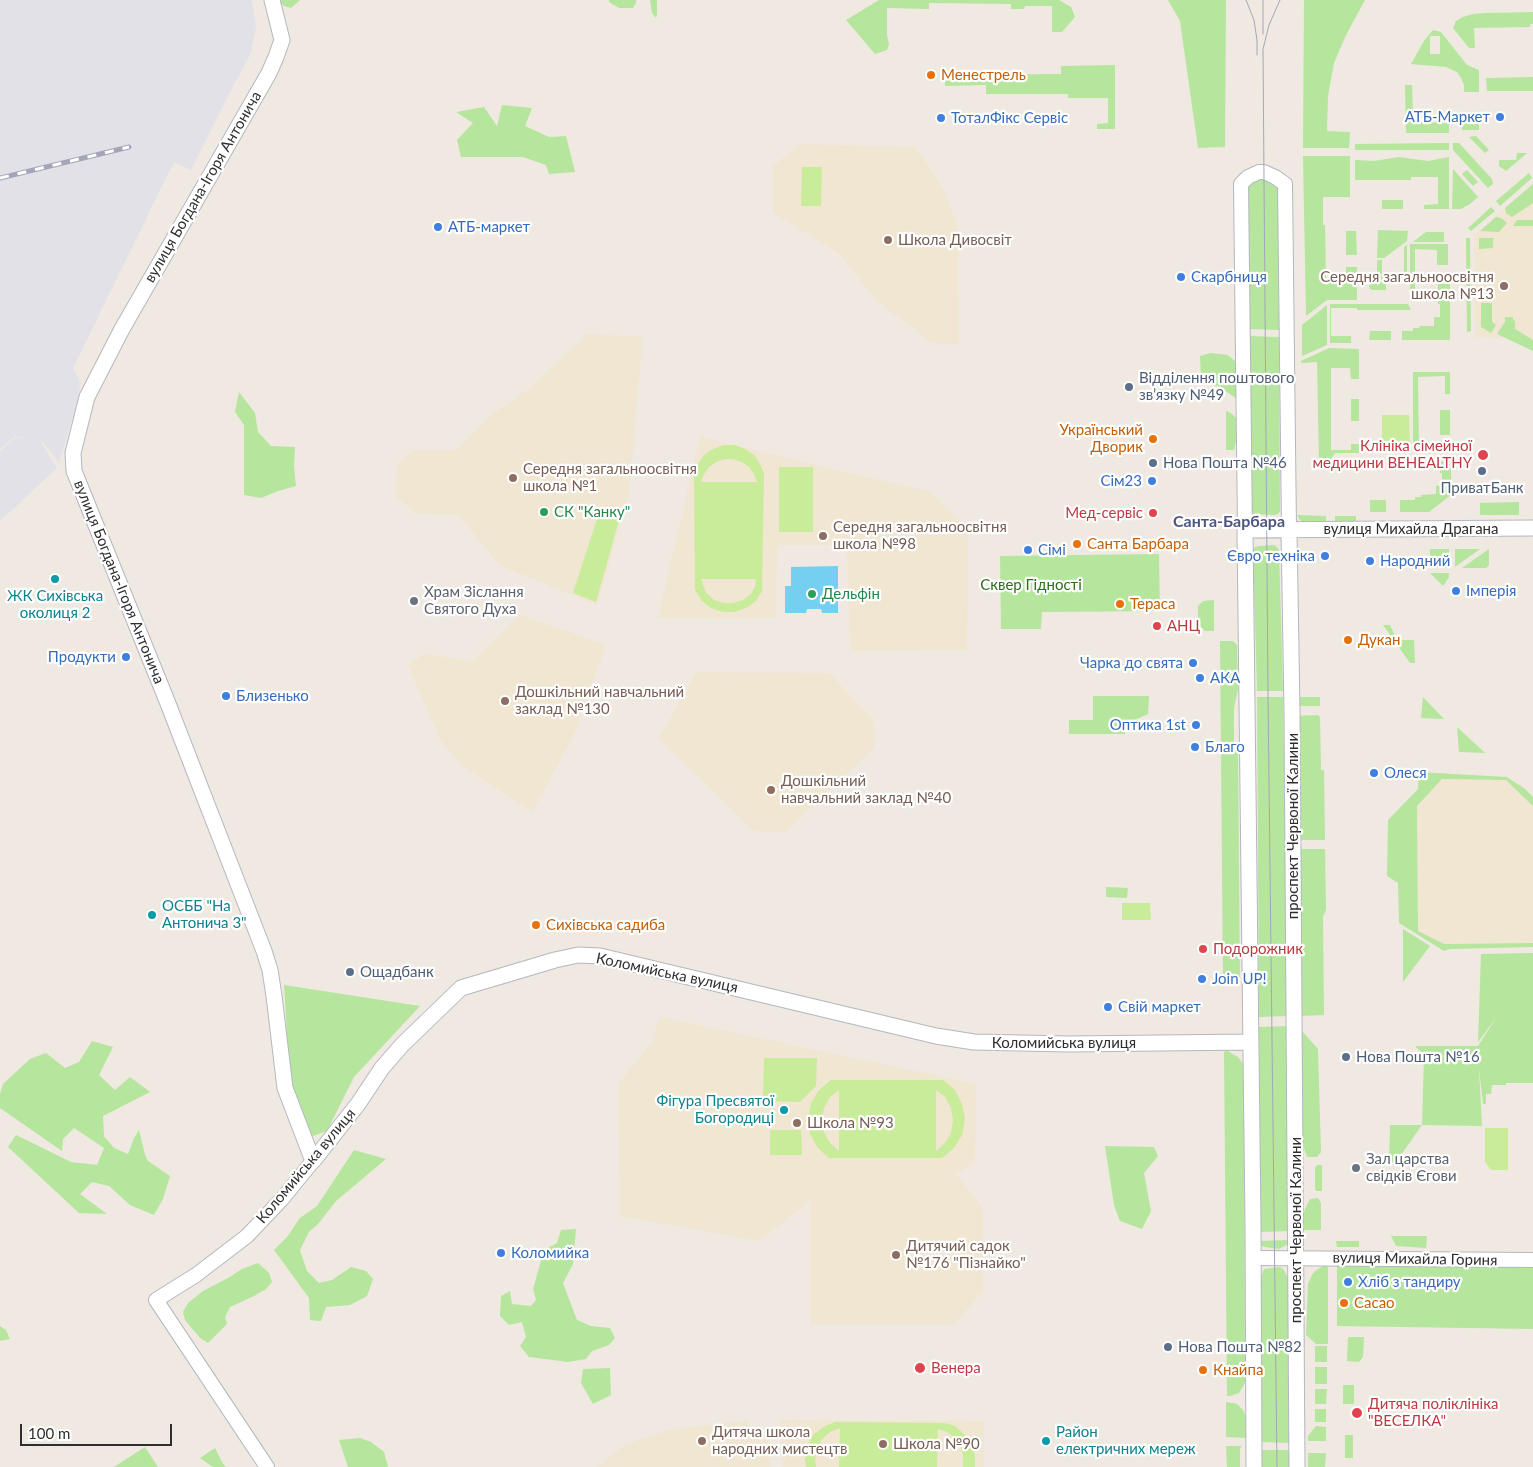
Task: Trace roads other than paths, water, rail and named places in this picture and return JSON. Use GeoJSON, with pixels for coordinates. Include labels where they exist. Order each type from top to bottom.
{"type":"FeatureCollection","features":[{"type":"Feature","properties":{"kind":"main road","name":"вулиця Богдана-Ігоря Антонича"},"geometry":{"type":"LineString","coordinates":[[272,0],[282,40],[269,73],[122,329],[87,397],[72,453],[74,470],[171,710],[264,951],[270,970],[274,996],[285,1088],[312,1161]]}},
{"type":"Feature","properties":{"kind":"main road","name":"вулиця Михайла Драгана"},"geometry":{"type":"LineString","coordinates":[[1245,530],[1533,528]]}},
{"type":"Feature","properties":{"kind":"main road"},"geometry":{"type":"LineString","coordinates":[[1245,530],[1254,1467]]}},
{"type":"Feature","properties":{"kind":"main road","name":"проспект Червоної Калини"},"geometry":{"type":"LineString","coordinates":[[1289,530],[1297,1467]]}},
{"type":"Feature","properties":{"kind":"main road","name":"Коломийська вулиця"},"geometry":{"type":"LineString","coordinates":[[312,1161],[358,1104],[382,1068],[402,1045],[461,988],[578,955],[609,958],[936,1036],[974,1042],[1068,1044],[1251,1042]]}},
{"type":"Feature","properties":{"kind":"street","name":"проспект Червоної Калини"},"geometry":{"type":"LineString","coordinates":[[1245,530],[1241,184],[1248,177],[1264,172],[1285,184],[1289,530]]}},
{"type":"Feature","properties":{"kind":"street","name":"Коломийська вулиця"},"geometry":{"type":"LineString","coordinates":[[267,1467],[156,1300],[196,1275],[247,1236],[282,1199],[312,1161]]}},
{"type":"Feature","properties":{"kind":"street","name":"вулиця Михайла Гориня"},"geometry":{"type":"LineString","coordinates":[[1253,1258],[1533,1260]]}},
{"type":"Feature","properties":{"kind":"water","name":"Дельфін"},"geometry":{"type":"Polygon","coordinates":[[[838,566],[838,613],[822,613],[821,609],[807,609],[806,613],[785,613],[785,586],[791,586],[791,567],[838,566]]]}},
{"type":"Feature","properties":{"kind":"tram line"},"geometry":{"type":"LineString","coordinates":[[1246,0],[1254,20],[1257,55]]}},
{"type":"Feature","properties":{"kind":"tram line"},"geometry":{"type":"LineString","coordinates":[[1263,0],[1263,34]]}},
{"type":"Feature","properties":{"kind":"tram line"},"geometry":{"type":"LineString","coordinates":[[1277,1467],[1263,49],[1269,25],[1280,0]]}},
{"type":"Feature","properties":{"kind":"railway"},"geometry":{"type":"LineString","coordinates":[[0,178],[129,147]]}},
{"type":"Feature","properties":{"kind":"place","name":"Менестрель"},"geometry":{"type":"Point","coordinates":[931,75]}},
{"type":"Feature","properties":{"kind":"place","name":"АТБ-Маркет"},"geometry":{"type":"Point","coordinates":[1500,117]}},
{"type":"Feature","properties":{"kind":"place","name":"ТоталФікс Сервіс"},"geometry":{"type":"Point","coordinates":[941,118]}},
{"type":"Feature","properties":{"kind":"place","name":"АТБ-маркет"},"geometry":{"type":"Point","coordinates":[438,227]}},
{"type":"Feature","properties":{"kind":"place","name":"Школа Дивосвіт"},"geometry":{"type":"Point","coordinates":[888,240]}},
{"type":"Feature","properties":{"kind":"place","name":"Скарбниця"},"geometry":{"type":"Point","coordinates":[1181,277]}},
{"type":"Feature","properties":{"kind":"place","name":"Середня загальноосвітня школа №13"},"geometry":{"type":"Point","coordinates":[1504,286]}},
{"type":"Feature","properties":{"kind":"place","name":"Відділення поштового зв’язку №49"},"geometry":{"type":"Point","coordinates":[1129,387]}},
{"type":"Feature","properties":{"kind":"place","name":"Український Дворик"},"geometry":{"type":"Point","coordinates":[1153,439]}},
{"type":"Feature","properties":{"kind":"place","name":"Клініка сімейної медицини BEHEALTHY"},"geometry":{"type":"Point","coordinates":[1483,455]}},
{"type":"Feature","properties":{"kind":"place","name":"Нова Пошта №46"},"geometry":{"type":"Point","coordinates":[1153,463]}},
{"type":"Feature","properties":{"kind":"place","name":"ПриватБанк"},"geometry":{"type":"Point","coordinates":[1482,471]}},
{"type":"Feature","properties":{"kind":"place","name":"Середня загальноосвітня школа №1"},"geometry":{"type":"Point","coordinates":[513,478]}},
{"type":"Feature","properties":{"kind":"place","name":"Сім23"},"geometry":{"type":"Point","coordinates":[1152,481]}},
{"type":"Feature","properties":{"kind":"place","name":"СК \"Канку\""},"geometry":{"type":"Point","coordinates":[544,512]}},
{"type":"Feature","properties":{"kind":"place","name":"Мед-сервіс"},"geometry":{"type":"Point","coordinates":[1153,513]}},
{"type":"Feature","properties":{"kind":"place","name":"Середня загальноосвітня школа №98"},"geometry":{"type":"Point","coordinates":[823,536]}},
{"type":"Feature","properties":{"kind":"place","name":"Санта Барбара"},"geometry":{"type":"Point","coordinates":[1077,544]}},
{"type":"Feature","properties":{"kind":"place","name":"Сімі"},"geometry":{"type":"Point","coordinates":[1028,550]}},
{"type":"Feature","properties":{"kind":"place","name":"Євро техніка"},"geometry":{"type":"Point","coordinates":[1325,556]}},
{"type":"Feature","properties":{"kind":"place","name":"Народний"},"geometry":{"type":"Point","coordinates":[1370,561]}},
{"type":"Feature","properties":{"kind":"place","name":"ЖК Сихівська околиця 2"},"geometry":{"type":"Point","coordinates":[55,579]}},
{"type":"Feature","properties":{"kind":"place","name":"Імперія"},"geometry":{"type":"Point","coordinates":[1456,591]}},
{"type":"Feature","properties":{"kind":"place","name":"Дельфін"},"geometry":{"type":"Point","coordinates":[812,594]}},
{"type":"Feature","properties":{"kind":"place","name":"Храм Зіслання Святого Духа"},"geometry":{"type":"Point","coordinates":[414,601]}},
{"type":"Feature","properties":{"kind":"place","name":"Тераса"},"geometry":{"type":"Point","coordinates":[1120,604]}},
{"type":"Feature","properties":{"kind":"place","name":"АНЦ"},"geometry":{"type":"Point","coordinates":[1157,626]}},
{"type":"Feature","properties":{"kind":"place","name":"Дукан"},"geometry":{"type":"Point","coordinates":[1348,640]}},
{"type":"Feature","properties":{"kind":"place","name":"Продукти"},"geometry":{"type":"Point","coordinates":[126,657]}},
{"type":"Feature","properties":{"kind":"place","name":"Чарка до свята"},"geometry":{"type":"Point","coordinates":[1193,663]}},
{"type":"Feature","properties":{"kind":"place","name":"АКА"},"geometry":{"type":"Point","coordinates":[1200,678]}},
{"type":"Feature","properties":{"kind":"place","name":"Близенько"},"geometry":{"type":"Point","coordinates":[226,696]}},
{"type":"Feature","properties":{"kind":"place","name":"Дошкільний навчальний заклад №130"},"geometry":{"type":"Point","coordinates":[505,701]}},
{"type":"Feature","properties":{"kind":"place","name":"Оптика 1st"},"geometry":{"type":"Point","coordinates":[1196,725]}},
{"type":"Feature","properties":{"kind":"place","name":"Благо"},"geometry":{"type":"Point","coordinates":[1195,747]}},
{"type":"Feature","properties":{"kind":"place","name":"Олеся"},"geometry":{"type":"Point","coordinates":[1374,773]}},
{"type":"Feature","properties":{"kind":"place","name":"Дошкільний навчальний заклад №40"},"geometry":{"type":"Point","coordinates":[771,790]}},
{"type":"Feature","properties":{"kind":"place","name":"ОСББ \"На Антонича 3\""},"geometry":{"type":"Point","coordinates":[152,915]}},
{"type":"Feature","properties":{"kind":"place","name":"Сихівська садиба"},"geometry":{"type":"Point","coordinates":[536,925]}},
{"type":"Feature","properties":{"kind":"place","name":"Подорожник"},"geometry":{"type":"Point","coordinates":[1203,949]}},
{"type":"Feature","properties":{"kind":"place","name":"Ощадбанк"},"geometry":{"type":"Point","coordinates":[350,972]}},
{"type":"Feature","properties":{"kind":"place","name":"Join UP!"},"geometry":{"type":"Point","coordinates":[1202,979]}},
{"type":"Feature","properties":{"kind":"place","name":"Свiй маркет"},"geometry":{"type":"Point","coordinates":[1108,1007]}},
{"type":"Feature","properties":{"kind":"place","name":"Нова Пошта №16"},"geometry":{"type":"Point","coordinates":[1346,1057]}},
{"type":"Feature","properties":{"kind":"place","name":"Фігура Пресвятої Богородиці"},"geometry":{"type":"Point","coordinates":[784,1110]}},
{"type":"Feature","properties":{"kind":"place","name":"Школа №93"},"geometry":{"type":"Point","coordinates":[797,1123]}},
{"type":"Feature","properties":{"kind":"place","name":"Зал царства свідків Єгови"},"geometry":{"type":"Point","coordinates":[1356,1168]}},
{"type":"Feature","properties":{"kind":"place","name":"Коломийка"},"geometry":{"type":"Point","coordinates":[501,1253]}},
{"type":"Feature","properties":{"kind":"place","name":"Дитячий садок №176 \"Пізнайко\""},"geometry":{"type":"Point","coordinates":[896,1255]}},
{"type":"Feature","properties":{"kind":"place","name":"Хліб з тандиру"},"geometry":{"type":"Point","coordinates":[1348,1282]}},
{"type":"Feature","properties":{"kind":"place","name":"Cacao"},"geometry":{"type":"Point","coordinates":[1344,1303]}},
{"type":"Feature","properties":{"kind":"place","name":"Нова Пошта №82"},"geometry":{"type":"Point","coordinates":[1168,1347]}},
{"type":"Feature","properties":{"kind":"place","name":"Венера"},"geometry":{"type":"Point","coordinates":[920,1368]}},
{"type":"Feature","properties":{"kind":"place","name":"Кнайпа"},"geometry":{"type":"Point","coordinates":[1203,1370]}},
{"type":"Feature","properties":{"kind":"place","name":"Дитяча поліклініка \"ВЕСЕЛКА\""},"geometry":{"type":"Point","coordinates":[1357,1413]}},
{"type":"Feature","properties":{"kind":"place","name":"Дитяча школа народних мистецтв"},"geometry":{"type":"Point","coordinates":[702,1441]}},
{"type":"Feature","properties":{"kind":"place","name":"Район електричних мереж"},"geometry":{"type":"Point","coordinates":[1046,1441]}},
{"type":"Feature","properties":{"kind":"place","name":"Школа №90"},"geometry":{"type":"Point","coordinates":[883,1444]}},
{"type":"Feature","properties":{"kind":"district","name":"Санта-Барбара"},"geometry":{"type":"Point","coordinates":[1229,522]}},
{"type":"Feature","properties":{"kind":"park label","name":"Сквер Гідності"},"geometry":{"type":"Point","coordinates":[1031,585]}}]}
